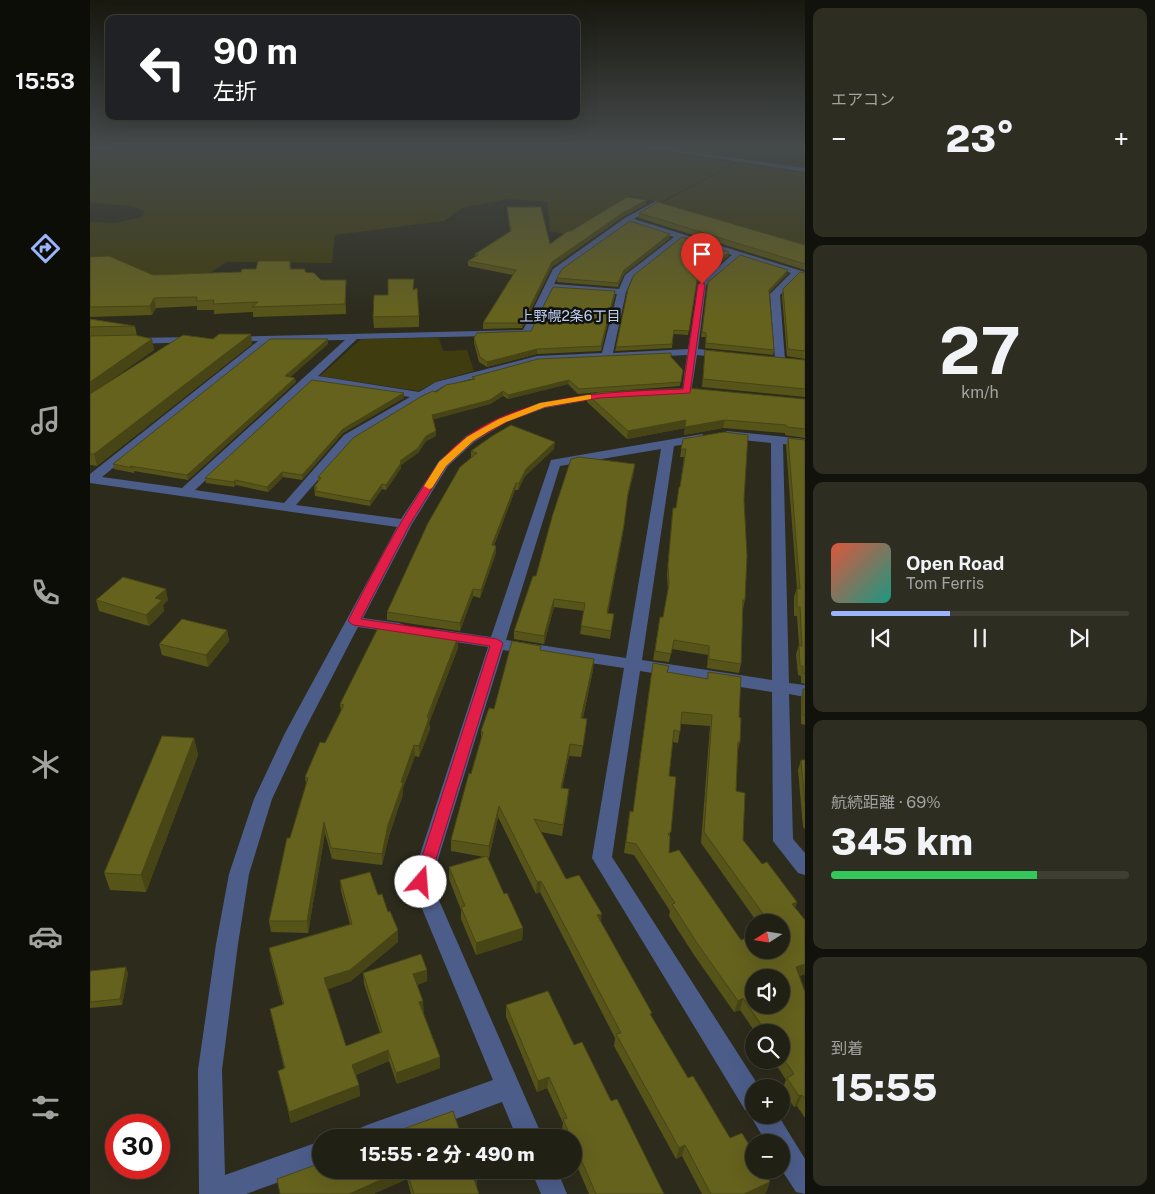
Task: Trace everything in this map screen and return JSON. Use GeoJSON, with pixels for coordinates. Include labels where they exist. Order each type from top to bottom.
{"type":"FeatureCollection","features":[{"type":"Feature","properties":{"kind":"street"},"geometry":{"type":"LineString","coordinates":[[220,340],[526,333],[556,271],[628,220],[656,203],[684,211]]}},
{"type":"Feature","properties":{"kind":"street"},"geometry":{"type":"LineString","coordinates":[[628,220],[801,273]]}},
{"type":"Feature","properties":{"kind":"street"},"geometry":{"type":"LineString","coordinates":[[606,355],[622,292],[628,277],[680,236]]}},
{"type":"Feature","properties":{"kind":"street"},"geometry":{"type":"LineString","coordinates":[[687,391],[702,284],[738,254]]}},
{"type":"Feature","properties":{"kind":"street"},"geometry":{"type":"LineString","coordinates":[[780,360],[775,294],[801,273]]}},
{"type":"Feature","properties":{"kind":"street"},"geometry":{"type":"LineString","coordinates":[[550,286],[622,292]]}},
{"type":"Feature","properties":{"kind":"street"},"geometry":{"type":"LineString","coordinates":[[187,491],[354,337]]}},
{"type":"Feature","properties":{"kind":"street"},"geometry":{"type":"LineString","coordinates":[[91,479],[267,338]]}},
{"type":"Feature","properties":{"kind":"street"},"geometry":{"type":"LineString","coordinates":[[128,342],[202,340]]}},
{"type":"Feature","properties":{"kind":"street"},"geometry":{"type":"LineString","coordinates":[[161,352],[177,341]]}},
{"type":"Feature","properties":{"kind":"street"},"geometry":{"type":"LineString","coordinates":[[288,506],[348,438],[418,395],[440,384],[537,359],[692,352],[741,357]]}},
{"type":"Feature","properties":{"kind":"street"},"geometry":{"type":"LineString","coordinates":[[310,378],[418,395]]}},
{"type":"Feature","properties":{"kind":"street"},"geometry":{"type":"LineString","coordinates":[[667,392],[706,392]]}},
{"type":"Feature","properties":{"kind":"street"},"geometry":{"type":"LineString","coordinates":[[312,1157],[212,1194],[210,1070],[227,944],[239,874],[263,799],[294,733],[405,524],[443,464],[470,439],[502,420],[543,405],[619,394]]}},
{"type":"Feature","properties":{"kind":"street"},"geometry":{"type":"LineString","coordinates":[[526,1129],[421,882],[555,463],[723,434],[805,444]]}},
{"type":"Feature","properties":{"kind":"street"},"geometry":{"type":"LineString","coordinates":[[777,440],[783,840],[805,868]]}},
{"type":"Feature","properties":{"kind":"street"},"geometry":{"type":"LineString","coordinates":[[668,444],[602,858],[745,1087]]}},
{"type":"Feature","properties":{"kind":"street"},"geometry":{"type":"LineString","coordinates":[[91,479],[187,491],[405,524]]}},
{"type":"Feature","properties":{"kind":"street"},"geometry":{"type":"LineString","coordinates":[[353,621],[805,691]]}},
{"type":"Feature","properties":{"kind":"street"},"geometry":{"type":"LineString","coordinates":[[393,1129],[509,1087]]}},
{"type":"Feature","properties":{"kind":"street"},"geometry":{"type":"LineString","coordinates":[[790,1160],[805,1183]]}},
{"type":"Feature","properties":{"kind":"street"},"geometry":{"type":"LineString","coordinates":[[548,1179],[554,1194]]}},
{"type":"Feature","properties":{"kind":"shaded area"},"geometry":{"type":"Polygon","coordinates":[[[494,202],[462,208],[444,221],[335,235],[332,263],[227,262],[203,277],[167,281],[90,263],[90,222],[116,223],[142,217],[145,211],[132,206],[90,203],[494,202]]]}},
{"type":"Feature","properties":{"kind":"shaded area"},"geometry":{"type":"Polygon","coordinates":[[[543,202],[621,202],[569,235],[550,231],[547,202],[543,202]]]}},
{"type":"Feature","properties":{"kind":"shaded area"},"geometry":{"type":"Polygon","coordinates":[[[805,202],[805,245],[662,203],[805,202]]]}},
{"type":"Feature","properties":{"kind":"shaded area"},"geometry":{"type":"Polygon","coordinates":[[[439,338],[443,351],[467,350],[474,371],[438,381],[418,391],[320,376],[361,339],[439,338]]]}},
{"type":"Feature","properties":{"kind":"building"},"geometry":{"type":"Polygon","coordinates":[[[619,202],[644,202],[624,212],[552,262],[522,323],[483,323],[516,270],[468,261],[478,255],[475,254],[511,231],[507,207],[541,207],[550,244],[568,231],[619,202]]]}},
{"type":"Feature","properties":{"kind":"building"},"geometry":{"type":"Polygon","coordinates":[[[658,202],[805,245],[805,264],[639,213],[658,202]]]}},
{"type":"Feature","properties":{"kind":"building"},"geometry":{"type":"Polygon","coordinates":[[[630,221],[670,234],[624,270],[618,283],[557,278],[562,269],[630,221]]]}},
{"type":"Feature","properties":{"kind":"building"},"geometry":{"type":"Polygon","coordinates":[[[682,237],[729,252],[697,280],[689,331],[674,330],[672,344],[616,347],[628,289],[634,275],[682,237]]]}},
{"type":"Feature","properties":{"kind":"building"},"geometry":{"type":"Polygon","coordinates":[[[740,255],[788,270],[769,290],[774,350],[706,343],[706,333],[702,332],[708,282],[740,255]]]}},
{"type":"Feature","properties":{"kind":"building"},"geometry":{"type":"Polygon","coordinates":[[[109,256],[153,275],[241,272],[242,269],[256,269],[258,261],[290,261],[290,269],[305,269],[305,272],[314,273],[321,280],[346,280],[345,304],[252,307],[258,302],[213,304],[214,300],[196,301],[197,297],[154,298],[150,306],[90,307],[90,257],[109,256]]]}},
{"type":"Feature","properties":{"kind":"building"},"geometry":{"type":"Polygon","coordinates":[[[800,272],[805,273],[805,351],[788,349],[783,289],[800,272]]]}},
{"type":"Feature","properties":{"kind":"building"},"geometry":{"type":"Polygon","coordinates":[[[388,279],[414,279],[413,290],[417,288],[419,316],[373,317],[374,295],[388,295],[388,279]]]}},
{"type":"Feature","properties":{"kind":"building"},"geometry":{"type":"Polygon","coordinates":[[[553,287],[615,291],[601,346],[537,349],[487,362],[480,357],[474,338],[477,333],[531,331],[553,287]]]}},
{"type":"Feature","properties":{"kind":"building"},"geometry":{"type":"Polygon","coordinates":[[[90,319],[135,326],[90,327],[90,319]]]}},
{"type":"Feature","properties":{"kind":"building"},"geometry":{"type":"Polygon","coordinates":[[[219,334],[251,334],[94,454],[90,454],[90,394],[183,335],[213,339],[219,334]]]}},
{"type":"Feature","properties":{"kind":"building"},"geometry":{"type":"Polygon","coordinates":[[[135,335],[152,339],[90,382],[90,336],[135,335]]]}},
{"type":"Feature","properties":{"kind":"building"},"geometry":{"type":"Polygon","coordinates":[[[270,339],[328,339],[285,376],[295,378],[187,475],[113,464],[270,339]]]}},
{"type":"Feature","properties":{"kind":"building"},"geometry":{"type":"Polygon","coordinates":[[[705,350],[805,360],[805,389],[703,379],[705,350]]]}},
{"type":"Feature","properties":{"kind":"building"},"geometry":{"type":"Polygon","coordinates":[[[671,353],[671,357],[683,370],[681,382],[579,389],[569,380],[508,395],[503,391],[490,400],[432,415],[436,431],[426,436],[418,448],[400,461],[401,463],[386,485],[382,484],[370,501],[315,491],[317,487],[314,487],[321,478],[318,477],[353,438],[422,396],[433,391],[436,392],[446,385],[475,379],[472,377],[538,359],[671,353]]]}},
{"type":"Feature","properties":{"kind":"building"},"geometry":{"type":"Polygon","coordinates":[[[312,380],[404,393],[343,429],[302,475],[282,472],[267,487],[235,480],[234,482],[205,478],[312,380]]]}},
{"type":"Feature","properties":{"kind":"building"},"geometry":{"type":"Polygon","coordinates":[[[688,388],[805,399],[805,429],[787,427],[786,425],[725,420],[685,427],[686,420],[628,431],[588,395],[601,392],[688,388]]]}},
{"type":"Feature","properties":{"kind":"building"},"geometry":{"type":"Polygon","coordinates":[[[511,425],[555,442],[526,469],[519,483],[516,483],[492,545],[496,546],[481,590],[473,589],[460,623],[387,612],[428,523],[460,467],[477,453],[471,451],[511,425]]]}},
{"type":"Feature","properties":{"kind":"building"},"geometry":{"type":"Polygon","coordinates":[[[724,432],[748,435],[744,499],[747,556],[745,600],[743,600],[741,664],[709,659],[709,646],[674,640],[671,654],[655,651],[660,617],[663,617],[669,584],[668,565],[673,508],[676,508],[686,449],[681,449],[683,439],[724,432]]]}},
{"type":"Feature","properties":{"kind":"building"},"geometry":{"type":"Polygon","coordinates":[[[788,438],[805,440],[805,674],[803,673],[803,666],[800,666],[799,645],[802,646],[800,607],[797,607],[797,588],[800,589],[788,438]]]}},
{"type":"Feature","properties":{"kind":"building"},"geometry":{"type":"Polygon","coordinates":[[[579,457],[635,464],[628,493],[624,525],[607,613],[614,614],[611,631],[581,626],[585,603],[554,599],[544,636],[514,631],[533,576],[536,576],[552,517],[571,459],[579,457]]]}},
{"type":"Feature","properties":{"kind":"building"},"geometry":{"type":"Polygon","coordinates":[[[123,577],[166,589],[155,598],[162,600],[146,615],[96,600],[123,577]]]}},
{"type":"Feature","properties":{"kind":"building"},"geometry":{"type":"Polygon","coordinates":[[[182,619],[227,630],[206,655],[159,644],[182,619]]]}},
{"type":"Feature","properties":{"kind":"building"},"geometry":{"type":"Polygon","coordinates":[[[381,622],[456,633],[454,637],[458,637],[427,717],[429,718],[419,746],[414,745],[401,782],[403,783],[388,825],[382,854],[331,848],[324,822],[307,921],[269,921],[287,838],[290,838],[308,778],[305,777],[320,742],[325,743],[344,705],[340,704],[381,622]]]}},
{"type":"Feature","properties":{"kind":"building"},"geometry":{"type":"Polygon","coordinates":[[[512,641],[541,646],[540,650],[594,659],[581,718],[587,719],[583,746],[570,744],[561,788],[569,789],[563,825],[534,819],[566,879],[579,875],[602,914],[597,915],[652,1013],[650,1014],[688,1078],[693,1076],[730,1138],[742,1133],[745,1138],[745,1179],[768,1179],[770,1182],[744,1194],[711,1194],[685,1145],[679,1148],[616,1034],[621,1033],[541,881],[537,882],[499,806],[489,846],[451,840],[469,773],[471,774],[483,732],[481,731],[489,708],[494,709],[512,641]]]}},
{"type":"Feature","properties":{"kind":"building"},"geometry":{"type":"Polygon","coordinates":[[[653,663],[669,666],[667,672],[708,679],[708,672],[741,677],[740,742],[738,742],[736,791],[745,793],[743,840],[762,864],[767,862],[797,902],[792,904],[805,920],[805,964],[796,967],[805,992],[805,1099],[802,1095],[799,1096],[790,1082],[790,1079],[787,1078],[794,1074],[790,1068],[790,1024],[761,1024],[754,1014],[790,1014],[790,969],[745,969],[745,1001],[743,998],[738,1001],[697,943],[672,904],[675,903],[636,844],[626,842],[630,811],[633,812],[653,663]],[[682,712],[680,732],[674,730],[669,776],[676,777],[671,832],[668,834],[670,837],[669,853],[679,850],[741,940],[745,938],[745,959],[790,959],[790,914],[763,914],[704,832],[712,715],[682,712]]]}},
{"type":"Feature","properties":{"kind":"building"},"geometry":{"type":"Polygon","coordinates":[[[803,689],[805,689],[805,715],[803,715],[803,689]]]}},
{"type":"Feature","properties":{"kind":"building"},"geometry":{"type":"Polygon","coordinates":[[[162,736],[194,738],[141,875],[104,873],[162,736]]]}},
{"type":"Feature","properties":{"kind":"building"},"geometry":{"type":"Polygon","coordinates":[[[801,760],[805,760],[805,802],[801,760]]]}},
{"type":"Feature","properties":{"kind":"building"},"geometry":{"type":"Polygon","coordinates":[[[487,856],[504,894],[507,893],[523,928],[476,943],[461,907],[465,906],[449,867],[487,856]]]}},
{"type":"Feature","properties":{"kind":"building"},"geometry":{"type":"Polygon","coordinates":[[[370,872],[378,895],[382,894],[388,912],[390,911],[398,930],[350,970],[324,978],[346,1046],[382,1032],[363,973],[421,954],[427,970],[413,974],[423,1001],[419,1002],[440,1057],[396,1073],[388,1050],[352,1065],[359,1085],[289,1112],[278,1071],[285,1068],[270,1009],[284,1004],[269,948],[352,924],[340,880],[370,872]]]}},
{"type":"Feature","properties":{"kind":"building"},"geometry":{"type":"Polygon","coordinates":[[[126,967],[120,999],[90,1002],[90,971],[126,967]]]}},
{"type":"Feature","properties":{"kind":"building"},"geometry":{"type":"Polygon","coordinates":[[[548,991],[574,1045],[582,1042],[611,1101],[617,1099],[664,1194],[596,1194],[582,1162],[582,1129],[567,1129],[563,1119],[567,1118],[549,1077],[538,1081],[506,1005],[548,991]]]}},
{"type":"Feature","properties":{"kind":"building"},"geometry":{"type":"Polygon","coordinates":[[[453,1111],[459,1129],[403,1129],[453,1111]]]}},
{"type":"Feature","properties":{"kind":"building"},"geometry":{"type":"Polygon","coordinates":[[[312,1166],[312,1179],[383,1179],[349,1194],[280,1194],[277,1179],[312,1166]]]}},
{"type":"Feature","properties":{"kind":"building"},"geometry":{"type":"Polygon","coordinates":[[[409,1179],[474,1179],[479,1194],[414,1194],[409,1179]]]}},
{"type":"Feature","properties":{"kind":"slow traffic"},"geometry":{"type":"LineString","coordinates":[[429,486],[443,464],[470,439],[502,420],[543,405],[588,397]]}},
{"type":"Feature","properties":{"kind":"district","name":"上野幌2条6丁目"},"geometry":{"type":"Point","coordinates":[570,316]}},
{"type":"Feature","properties":{"kind":"route"},"geometry":{"type":"LineString","coordinates":[[421,882],[497,643],[353,621],[405,524],[443,464],[470,439],[502,420],[543,405],[600,395],[687,391],[702,284]]}}]}
